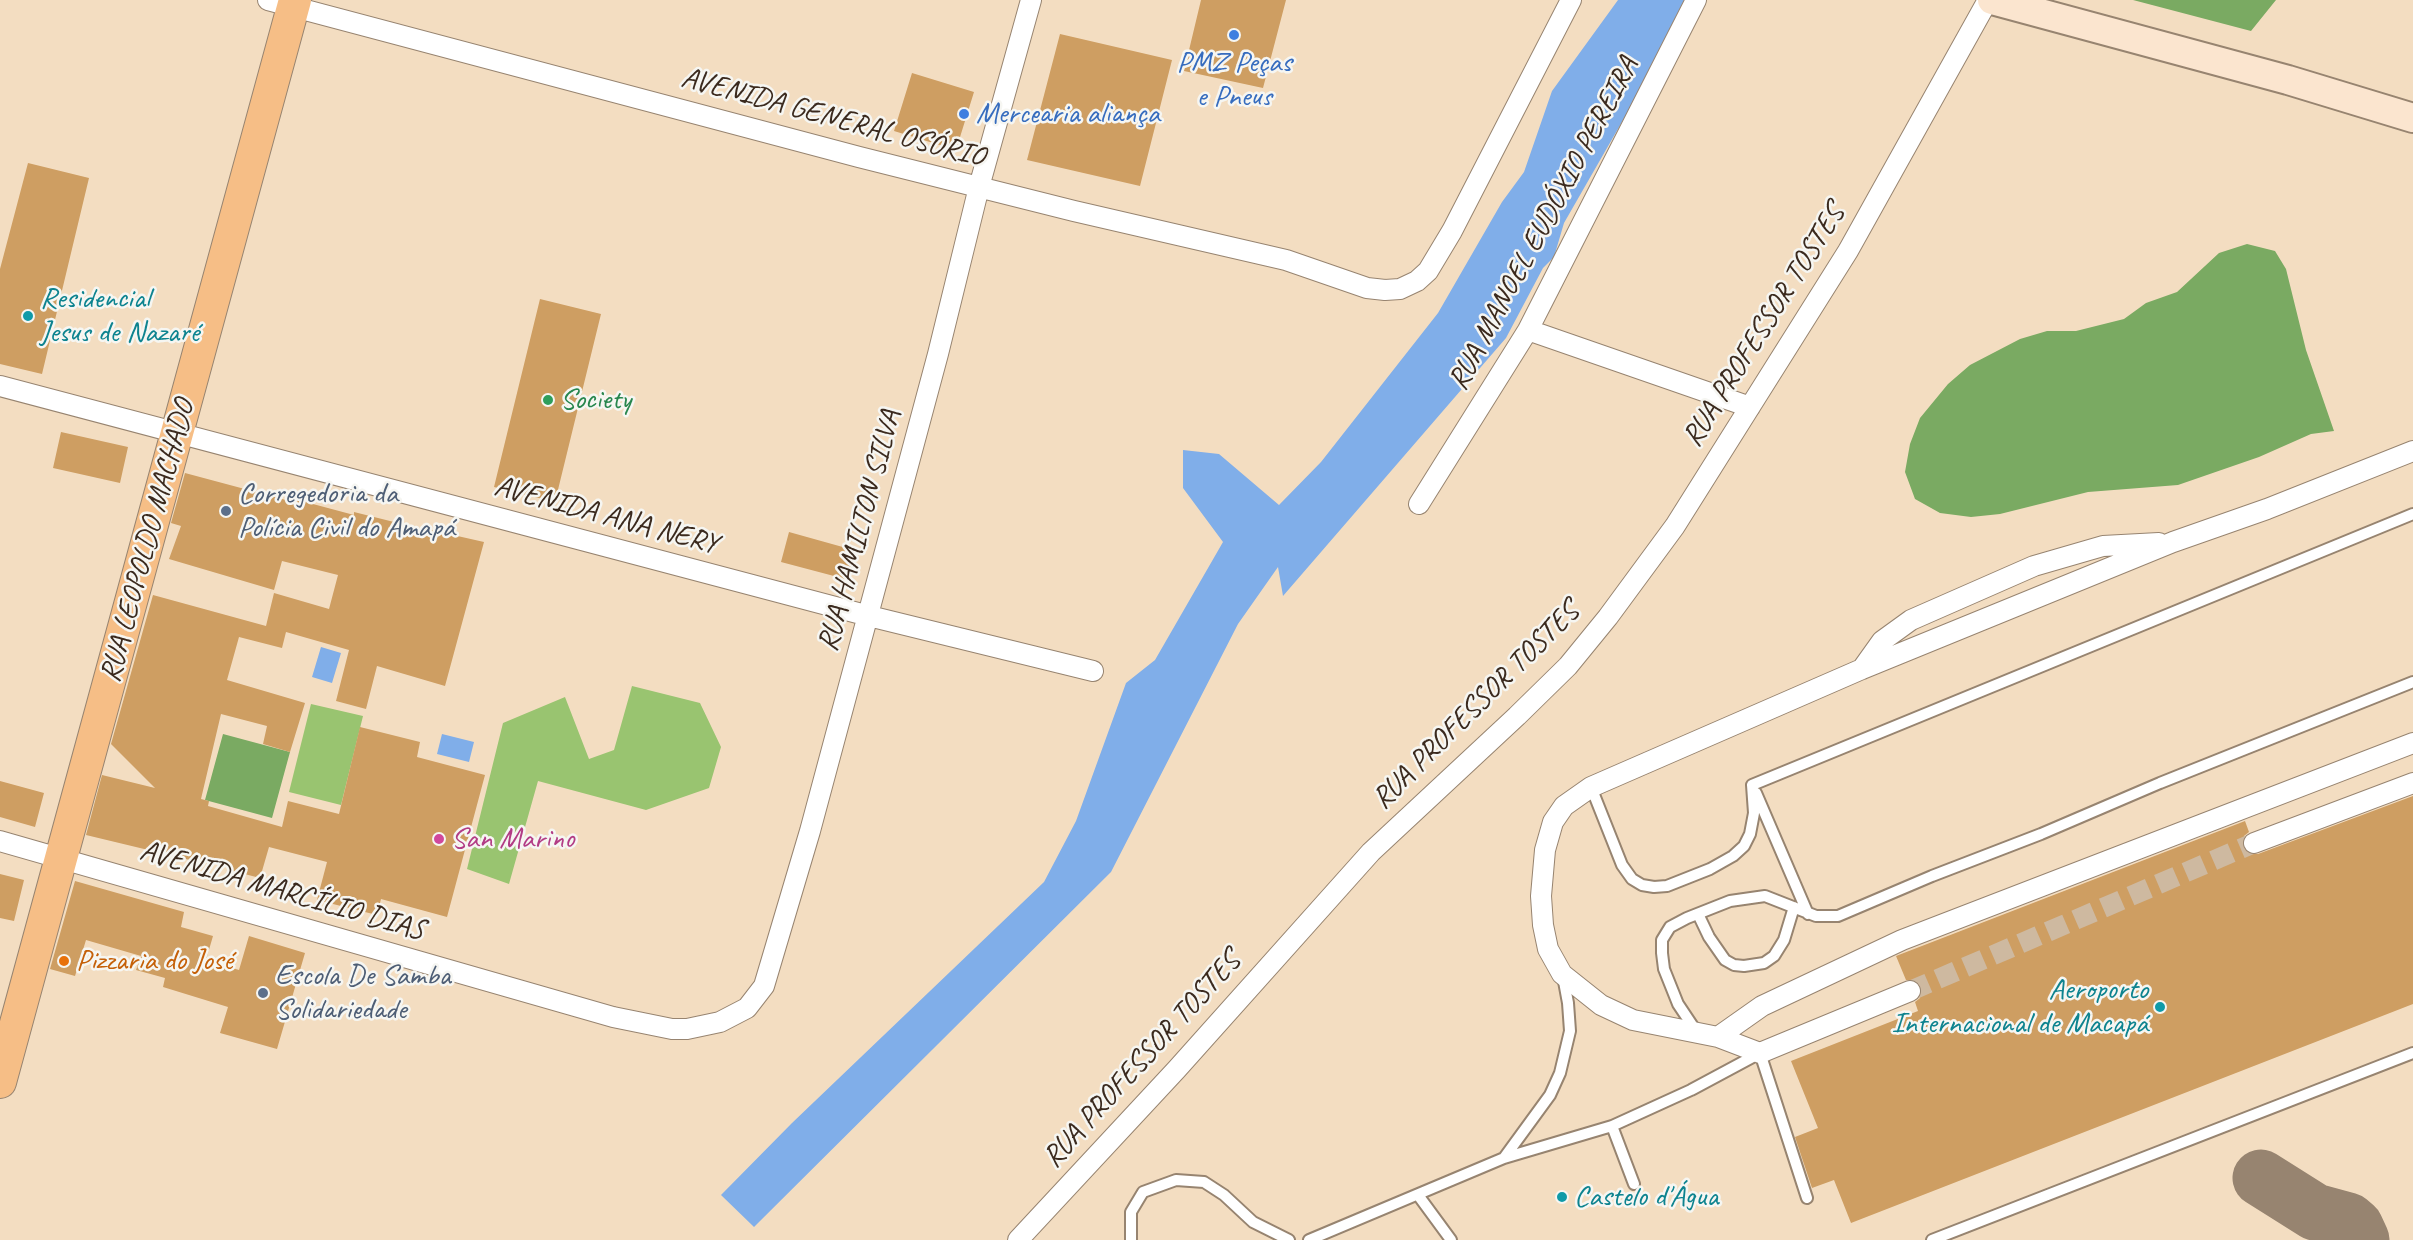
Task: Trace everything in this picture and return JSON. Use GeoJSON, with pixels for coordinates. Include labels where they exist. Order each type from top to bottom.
{"type":"FeatureCollection","features":[{"type":"Feature","properties":{"kind":"main road","name":"RUA LEOPOLDO MACHADO"},"geometry":{"type":"LineString","coordinates":[[1,1074],[177,433],[285,2]]}},
{"type":"Feature","properties":{"kind":"street","name":"RUA HAMILTON SILVA"},"geometry":{"type":"LineString","coordinates":[[687,1029],[736,1016],[747,1008],[764,986],[869,616],[979,187],[1031,0]]}},
{"type":"Feature","properties":{"kind":"street","name":"AVENIDA GENERAL OSÓRIO"},"geometry":{"type":"LineString","coordinates":[[285,2],[979,187],[1286,260],[1367,288],[1385,290],[1400,289],[1417,281],[1428,271],[1452,231],[1571,0]]}},
{"type":"Feature","properties":{"kind":"street","name":"RUA MANOEL EUDÓXIO PEREIRA"},"geometry":{"type":"LineString","coordinates":[[1419,504],[1528,330],[1696,0]]}},
{"type":"Feature","properties":{"kind":"street"},"geometry":{"type":"LineString","coordinates":[[1990,0],[2288,80],[2413,118]]}},
{"type":"Feature","properties":{"kind":"street","name":"RUA PROFESSOR TOSTES"},"geometry":{"type":"LineString","coordinates":[[1018,1240],[1177,1069],[1371,852],[1568,666],[1608,617],[1675,526],[1848,251],[1990,0]]}},
{"type":"Feature","properties":{"kind":"street"},"geometry":{"type":"LineString","coordinates":[[1528,330],[1750,407]]}},
{"type":"Feature","properties":{"kind":"street","name":"AVENIDA ANA NERY"},"geometry":{"type":"LineString","coordinates":[[0,386],[869,616],[1093,671]]}},
{"type":"Feature","properties":{"kind":"street"},"geometry":{"type":"LineString","coordinates":[[1910,991],[1760,1053],[1718,1037],[1633,1020],[1601,1005],[1562,974],[1548,949],[1543,925],[1541,873],[1553,822],[1564,806],[1591,787],[1862,669],[2173,542],[2267,509],[2413,451]]}},
{"type":"Feature","properties":{"kind":"street"},"geometry":{"type":"LineString","coordinates":[[1862,669],[1882,641],[1911,620],[2034,566],[2103,546],[2173,542]]}},
{"type":"Feature","properties":{"kind":"street"},"geometry":{"type":"LineString","coordinates":[[1718,1037],[1762,1006],[1902,940],[2413,743]]}},
{"type":"Feature","properties":{"kind":"street"},"geometry":{"type":"LineString","coordinates":[[2254,843],[2413,783]]}},
{"type":"Feature","properties":{"kind":"street","name":"AVENIDA MARCÍLIO DIAS"},"geometry":{"type":"LineString","coordinates":[[0,841],[613,1017],[672,1029],[687,1029]]}},
{"type":"Feature","properties":{"kind":"lane"},"geometry":{"type":"LineString","coordinates":[[1752,785],[2413,514]]}},
{"type":"Feature","properties":{"kind":"lane"},"geometry":{"type":"LineString","coordinates":[[1697,1033],[1678,1004],[1664,969],[1662,940],[1670,927],[1730,902],[1765,896],[1808,914],[1838,916],[2160,783],[2413,682]]}},
{"type":"Feature","properties":{"kind":"lane"},"geometry":{"type":"LineString","coordinates":[[1591,787],[1622,865],[1632,879],[1642,885],[1654,887],[1667,886],[1710,869],[1733,856],[1744,846],[1750,834],[1754,813],[1752,785]]}},
{"type":"Feature","properties":{"kind":"lane"},"geometry":{"type":"LineString","coordinates":[[1752,785],[1808,914]]}},
{"type":"Feature","properties":{"kind":"lane"},"geometry":{"type":"LineString","coordinates":[[1698,914],[1709,937],[1725,960],[1744,966],[1764,963],[1774,956],[1784,940],[1794,907]]}},
{"type":"Feature","properties":{"kind":"lane"},"geometry":{"type":"LineString","coordinates":[[1504,1158],[1550,1095],[1560,1073],[1570,1031],[1568,1003],[1562,974]]}},
{"type":"Feature","properties":{"kind":"lane"},"geometry":{"type":"LineString","coordinates":[[1309,1240],[1504,1158],[1612,1126],[1691,1090],[1760,1053],[1807,1198]]}},
{"type":"Feature","properties":{"kind":"lane"},"geometry":{"type":"LineString","coordinates":[[1932,1240],[2413,1053]]}},
{"type":"Feature","properties":{"kind":"lane"},"geometry":{"type":"LineString","coordinates":[[1612,1126],[1635,1184]]}},
{"type":"Feature","properties":{"kind":"lane"},"geometry":{"type":"LineString","coordinates":[[1131,1240],[1131,1212],[1143,1192],[1176,1180],[1204,1182],[1224,1195],[1253,1222],[1289,1240]]}},
{"type":"Feature","properties":{"kind":"lane"},"geometry":{"type":"LineString","coordinates":[[1418,1195],[1451,1240]]}},
{"type":"Feature","properties":{"kind":"green space"},"geometry":{"type":"Polygon","coordinates":[[[2133,0],[2276,0],[2251,31],[2133,0]]]}},
{"type":"Feature","properties":{"kind":"green space"},"geometry":{"type":"Polygon","coordinates":[[[2247,244],[2275,251],[2286,269],[2306,350],[2334,431],[2311,434],[2259,457],[2178,485],[2088,492],[2000,514],[1971,517],[1940,513],[1915,499],[1905,472],[1910,444],[1920,418],[1948,384],[1970,365],[2020,339],[2047,331],[2076,331],[2124,319],[2146,303],[2177,292],[2219,253],[2247,244]]]}},
{"type":"Feature","properties":{"kind":"green space"},"geometry":{"type":"Polygon","coordinates":[[[632,686],[700,703],[721,747],[709,788],[646,810],[538,781],[509,884],[467,869],[503,723],[565,697],[589,759],[614,750],[632,686]]]}},
{"type":"Feature","properties":{"kind":"green space"},"geometry":{"type":"Polygon","coordinates":[[[311,704],[363,716],[341,805],[289,792],[311,704]]]}},
{"type":"Feature","properties":{"kind":"green space"},"geometry":{"type":"Polygon","coordinates":[[[223,734],[290,752],[272,818],[205,800],[223,734]]]}},
{"type":"Feature","properties":{"kind":"water"},"geometry":{"type":"Polygon","coordinates":[[[1618,0],[1689,0],[1685,12],[1564,223],[1554,257],[1543,268],[1506,338],[1283,596],[1278,567],[1238,624],[1111,872],[754,1227],[721,1195],[792,1123],[1044,882],[1076,821],[1126,683],[1155,660],[1223,542],[1183,488],[1183,450],[1219,454],[1279,505],[1321,462],[1438,313],[1502,202],[1524,172],[1552,91],[1618,0]]]}},
{"type":"Feature","properties":{"kind":"water"},"geometry":{"type":"Polygon","coordinates":[[[321,647],[341,653],[332,683],[312,677],[321,647]]]}},
{"type":"Feature","properties":{"kind":"water"},"geometry":{"type":"Polygon","coordinates":[[[442,734],[474,742],[469,762],[437,754],[442,734]]]}},
{"type":"Feature","properties":{"kind":"building","name":"PMZ Peças e Pneus"},"geometry":{"type":"Polygon","coordinates":[[[1201,0],[1286,0],[1263,88],[1184,71],[1201,0]]]}},
{"type":"Feature","properties":{"kind":"building"},"geometry":{"type":"Polygon","coordinates":[[[1060,34],[1172,60],[1140,186],[1027,160],[1060,34]]]}},
{"type":"Feature","properties":{"kind":"building"},"geometry":{"type":"Polygon","coordinates":[[[912,73],[974,92],[956,150],[894,131],[912,73]]]}},
{"type":"Feature","properties":{"kind":"building","name":"Residencial Jesus de Nazaré"},"geometry":{"type":"Polygon","coordinates":[[[28,163],[89,178],[42,374],[0,364],[0,269],[28,163]]]}},
{"type":"Feature","properties":{"kind":"building","name":"Society"},"geometry":{"type":"Polygon","coordinates":[[[540,299],[601,314],[555,502],[494,487],[540,299]]]}},
{"type":"Feature","properties":{"kind":"building"},"geometry":{"type":"Polygon","coordinates":[[[61,432],[128,447],[120,483],[53,468],[61,432]]]}},
{"type":"Feature","properties":{"kind":"building"},"geometry":{"type":"Polygon","coordinates":[[[185,473],[297,503],[298,500],[354,515],[354,512],[484,542],[445,686],[377,666],[366,709],[336,701],[349,650],[286,632],[282,648],[239,637],[227,680],[305,703],[290,752],[263,744],[267,726],[221,714],[201,799],[209,801],[208,806],[282,827],[288,801],[339,814],[360,727],[420,742],[417,757],[485,775],[447,917],[381,899],[377,915],[317,900],[327,862],[269,847],[260,878],[229,870],[230,866],[195,857],[194,861],[86,835],[102,775],[155,788],[111,744],[153,595],[266,626],[274,593],[329,609],[338,575],[282,561],[274,590],[169,559],[181,526],[171,523],[185,473]]]}},
{"type":"Feature","properties":{"kind":"building"},"geometry":{"type":"Polygon","coordinates":[[[789,532],[857,551],[849,580],[781,562],[789,532]]]}},
{"type":"Feature","properties":{"kind":"building"},"geometry":{"type":"Polygon","coordinates":[[[0,781],[44,793],[35,827],[0,817],[0,781]]]}},
{"type":"Feature","properties":{"kind":"building","name":"Aeroporto Internacional de Macapá"},"geometry":{"type":"Polygon","coordinates":[[[2413,796],[2413,1004],[1851,1223],[1834,1180],[1812,1188],[1795,1137],[1818,1128],[1791,1061],[1918,1011],[1915,1002],[1920,998],[1921,987],[1917,981],[1906,980],[1896,956],[2245,821],[2249,832],[2244,836],[2243,847],[2247,853],[2258,854],[2413,796]]]}},
{"type":"Feature","properties":{"kind":"building"},"geometry":{"type":"Polygon","coordinates":[[[0,874],[24,880],[14,921],[0,918],[0,874]]]}},
{"type":"Feature","properties":{"kind":"building"},"geometry":{"type":"Polygon","coordinates":[[[75,881],[184,912],[181,927],[213,936],[206,960],[239,970],[249,936],[305,953],[277,1049],[220,1033],[228,1007],[163,987],[165,978],[136,970],[141,956],[86,940],[75,976],[50,969],[75,881]]]}},
{"type":"Feature","properties":{"kind":"taxiway"},"geometry":{"type":"LineString","coordinates":[[2261,1178],[2315,1212],[2348,1221],[2355,1227],[2361,1240]]}},
{"type":"Feature","properties":{"kind":"tunnel"},"geometry":{"type":"LineString","coordinates":[[1910,991],[2254,843]]}},
{"type":"Feature","properties":{"kind":"place","name":"PMZ Peças e Pneus"},"geometry":{"type":"Point","coordinates":[1234,35]}},
{"type":"Feature","properties":{"kind":"place","name":"Mercearia aliança"},"geometry":{"type":"Point","coordinates":[964,114]}},
{"type":"Feature","properties":{"kind":"place","name":"Residencial Jesus de Nazaré"},"geometry":{"type":"Point","coordinates":[28,316]}},
{"type":"Feature","properties":{"kind":"place","name":"Society"},"geometry":{"type":"Point","coordinates":[548,400]}},
{"type":"Feature","properties":{"kind":"place","name":"Corregedoria da Polícia Civil do Amapá"},"geometry":{"type":"Point","coordinates":[226,511]}},
{"type":"Feature","properties":{"kind":"place","name":"San Marino"},"geometry":{"type":"Point","coordinates":[439,839]}},
{"type":"Feature","properties":{"kind":"place","name":"Pizzaria do José"},"geometry":{"type":"Point","coordinates":[64,961]}},
{"type":"Feature","properties":{"kind":"place","name":"Escola De Samba Solidariedade"},"geometry":{"type":"Point","coordinates":[263,993]}},
{"type":"Feature","properties":{"kind":"place","name":"Aeroporto Internacional de Macapá"},"geometry":{"type":"Point","coordinates":[2160,1007]}},
{"type":"Feature","properties":{"kind":"place","name":"Castelo d'Água"},"geometry":{"type":"Point","coordinates":[1562,1197]}}]}
